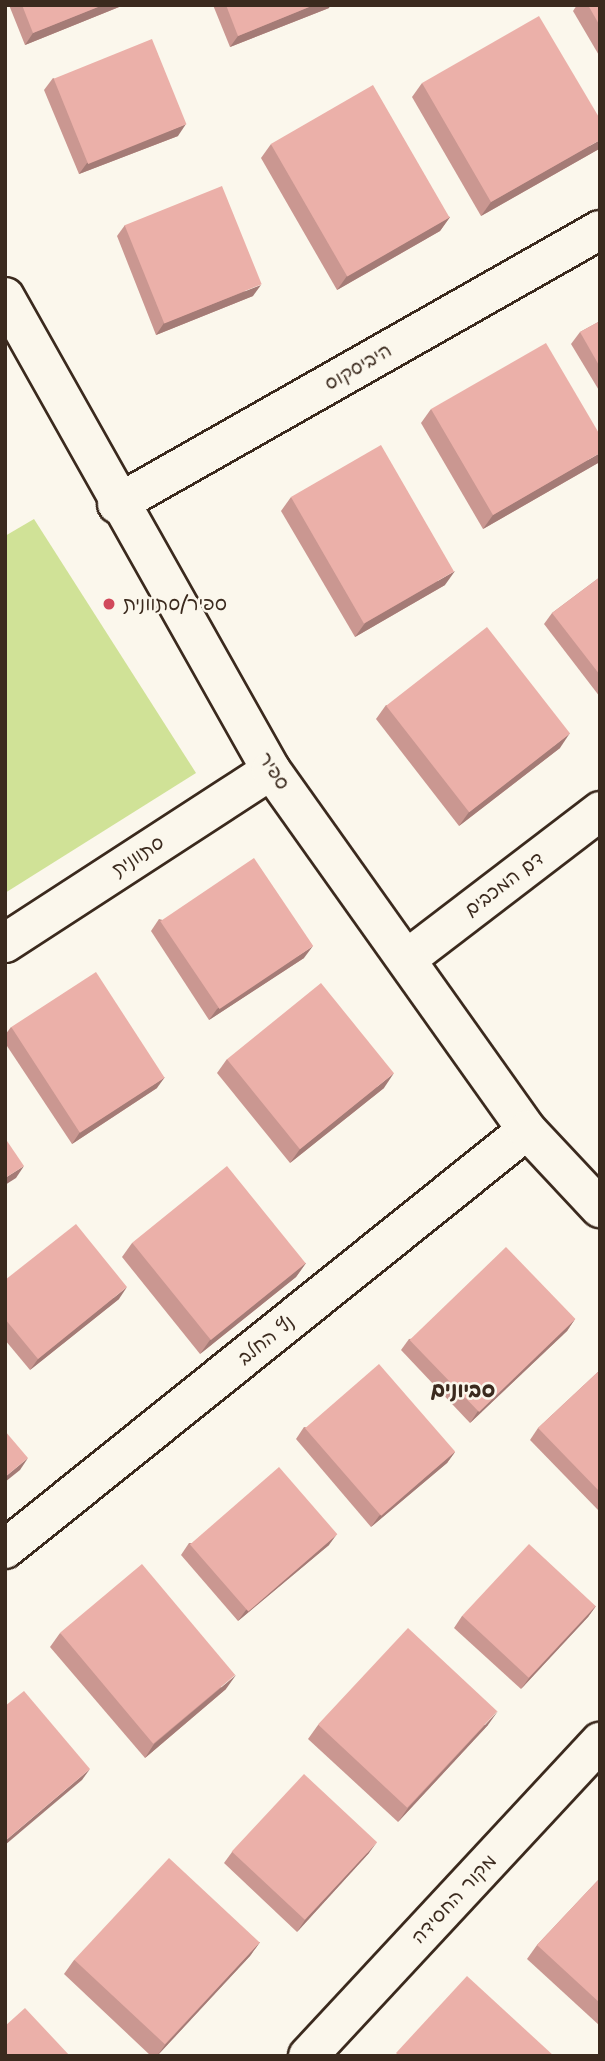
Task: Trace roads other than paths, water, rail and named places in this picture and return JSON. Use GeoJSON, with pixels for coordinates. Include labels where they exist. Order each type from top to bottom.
{"type":"FeatureCollection","features":[{"type":"Feature","properties":{"kind":"street","name":"היביסקוס"},"geometry":{"type":"LineString","coordinates":[[117,504],[600,230]]}},
{"type":"Feature","properties":{"kind":"street","name":"ספיר"},"geometry":{"type":"LineString","coordinates":[[5,297],[117,504],[271,770],[408,958],[527,1130],[600,1208]]}},
{"type":"Feature","properties":{"kind":"street","name":"סתוונית"},"geometry":{"type":"LineString","coordinates":[[5,943],[271,770]]}},
{"type":"Feature","properties":{"kind":"street","name":"דם המכבים"},"geometry":{"type":"LineString","coordinates":[[408,958],[600,811]]}},
{"type":"Feature","properties":{"kind":"street","name":"נץ החלב"},"geometry":{"type":"LineString","coordinates":[[5,1549],[527,1130]]}},
{"type":"Feature","properties":{"kind":"street","name":"מקור החסידה"},"geometry":{"type":"LineString","coordinates":[[308,2056],[600,1742]]}},
{"type":"Feature","properties":{"kind":"place","name":"ספיר/סתוונית"},"geometry":{"type":"Point","coordinates":[109,604]}},
{"type":"Feature","properties":{"kind":"district","name":"סביונים"},"geometry":{"type":"Point","coordinates":[463,1390]}}]}
